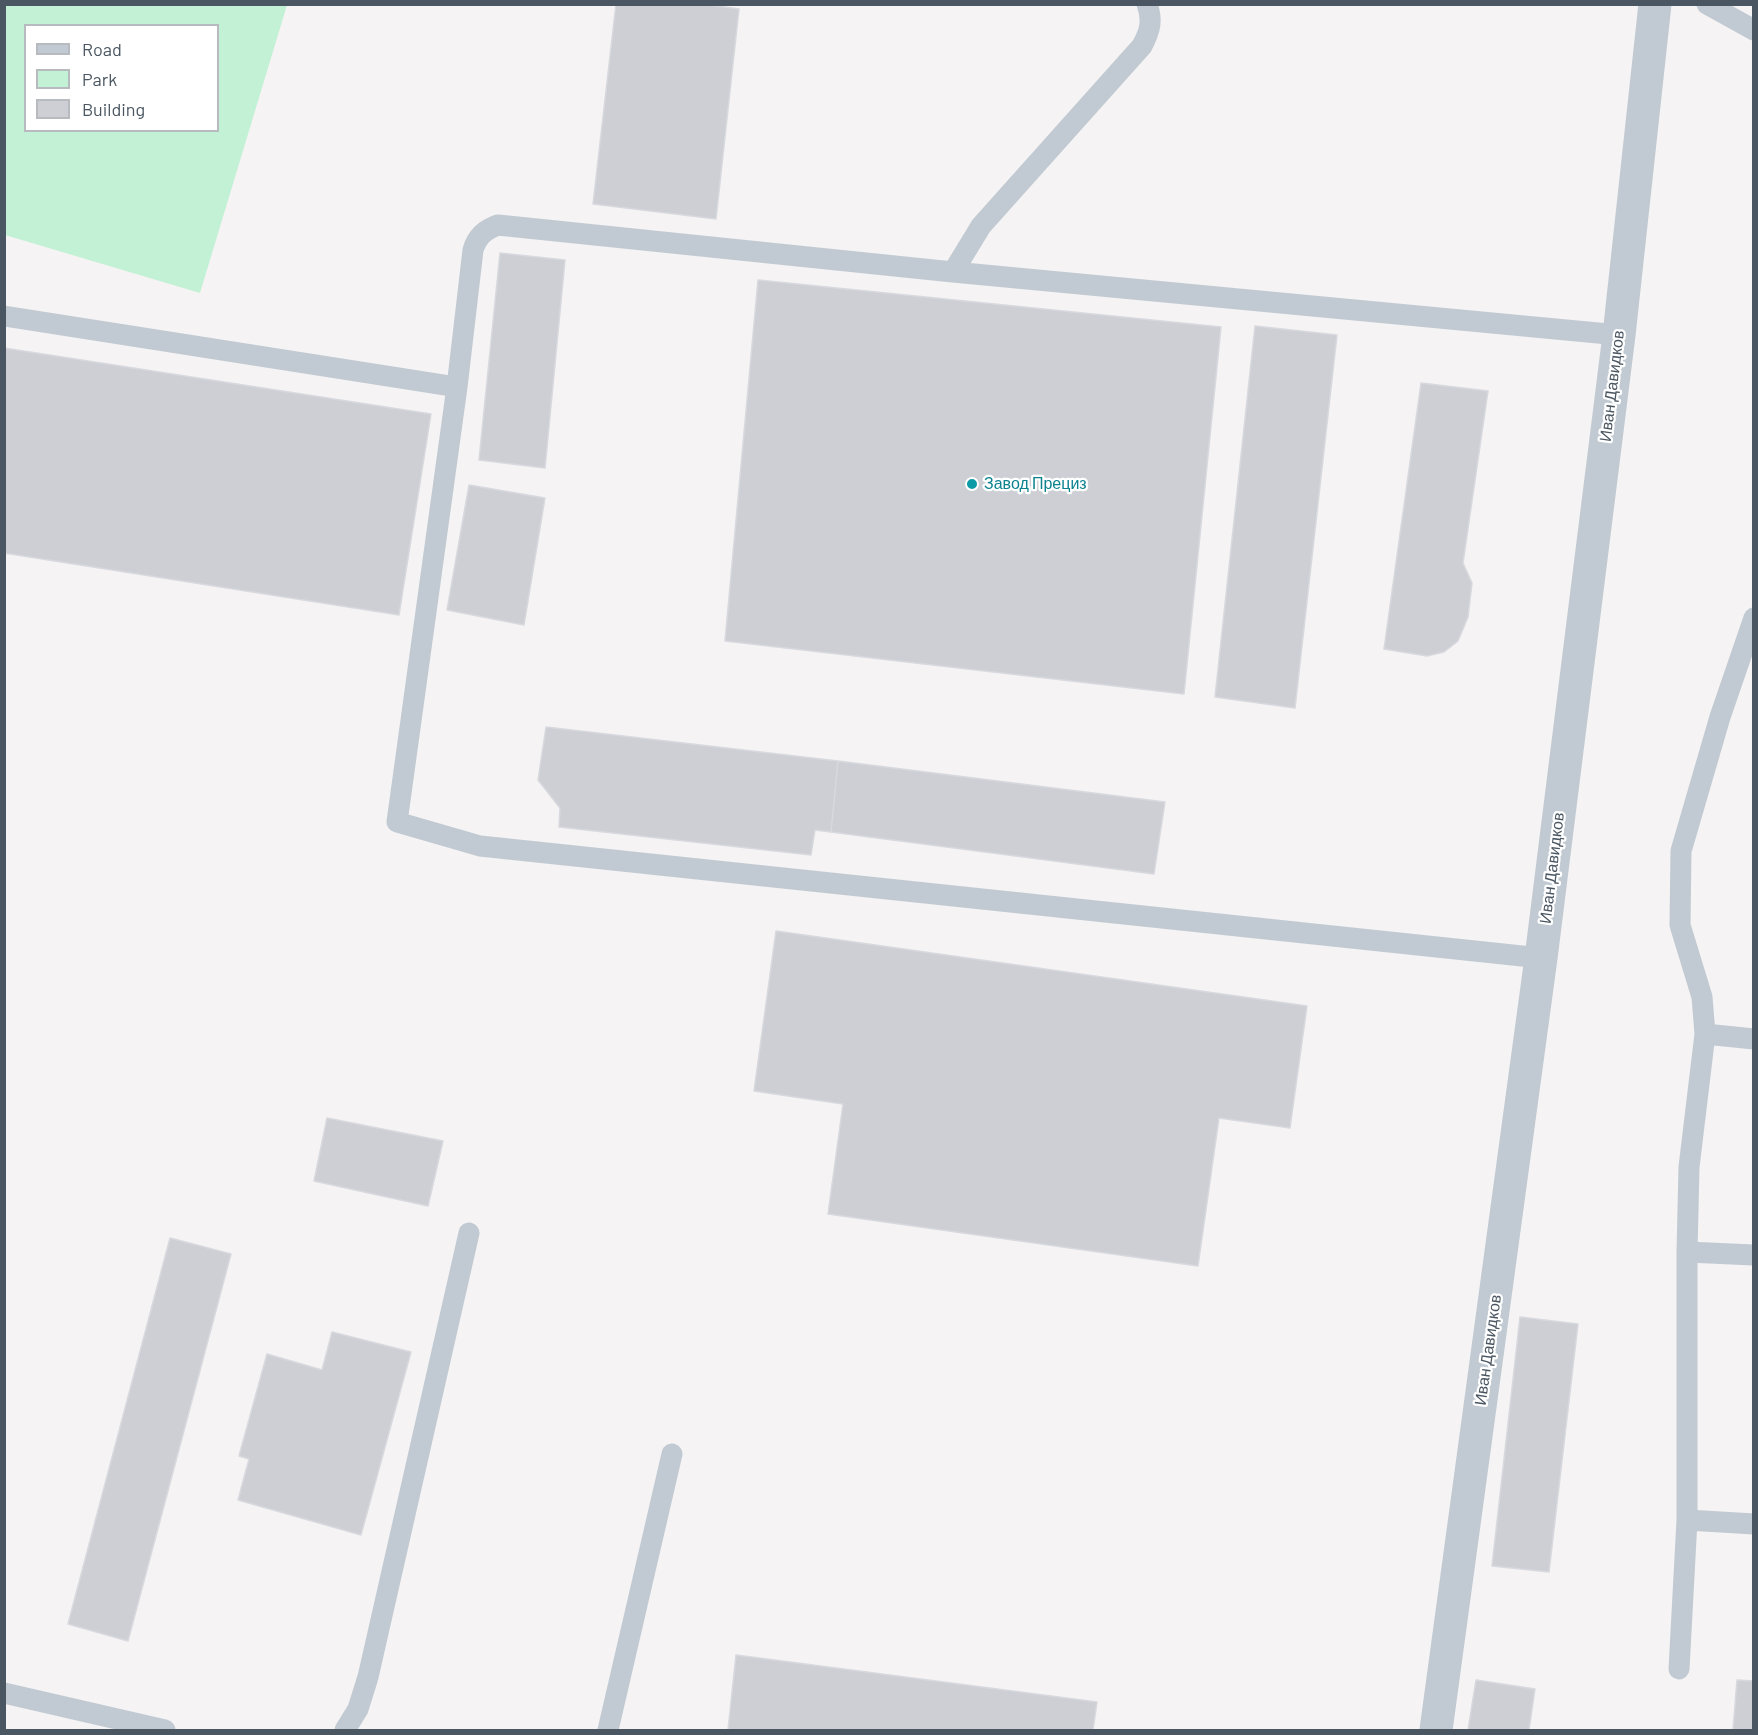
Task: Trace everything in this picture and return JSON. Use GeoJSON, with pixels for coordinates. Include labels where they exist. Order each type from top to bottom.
{"type":"FeatureCollection","features":[{"type":"Feature","properties":{"kind":"street","name":"Иван Давидков"},"geometry":{"type":"LineString","coordinates":[[1436,1731],[1541,958],[1619,335],[1655,4]]}},
{"type":"Feature","properties":{"kind":"lane"},"geometry":{"type":"LineString","coordinates":[[953,272],[981,226],[1142,46],[1150,31],[1151,16],[1147,4]]}},
{"type":"Feature","properties":{"kind":"lane"},"geometry":{"type":"LineString","coordinates":[[1707,4],[1754,30]]}},
{"type":"Feature","properties":{"kind":"lane"},"geometry":{"type":"LineString","coordinates":[[1541,958],[480,846],[397,822],[457,387],[473,250],[477,238],[488,229],[498,225],[953,272],[1619,335]]}},
{"type":"Feature","properties":{"kind":"lane"},"geometry":{"type":"LineString","coordinates":[[4,316],[457,387]]}},
{"type":"Feature","properties":{"kind":"lane"},"geometry":{"type":"LineString","coordinates":[[1679,1669],[1687,1520],[1689,1167],[1705,1034],[1702,997],[1680,925],[1681,851],[1720,717],[1754,618]]}},
{"type":"Feature","properties":{"kind":"lane"},"geometry":{"type":"LineString","coordinates":[[1705,1034],[1754,1039]]}},
{"type":"Feature","properties":{"kind":"lane"},"geometry":{"type":"LineString","coordinates":[[345,1731],[358,1709],[368,1677],[469,1233]]}},
{"type":"Feature","properties":{"kind":"lane"},"geometry":{"type":"LineString","coordinates":[[1687,1252],[1754,1255]]}},
{"type":"Feature","properties":{"kind":"lane"},"geometry":{"type":"LineString","coordinates":[[608,1731],[672,1454]]}},
{"type":"Feature","properties":{"kind":"lane"},"geometry":{"type":"LineString","coordinates":[[1687,1520],[1754,1524]]}},
{"type":"Feature","properties":{"kind":"lane"},"geometry":{"type":"LineString","coordinates":[[4,1693],[165,1731]]}},
{"type":"Feature","properties":{"kind":"green space"},"geometry":{"type":"Polygon","coordinates":[[[4,5],[287,5],[200,293],[5,235],[4,5]]]}},
{"type":"Feature","properties":{"kind":"building"},"geometry":{"type":"Polygon","coordinates":[[[616,4],[703,4],[739,9],[716,219],[593,204],[616,4]]]}},
{"type":"Feature","properties":{"kind":"building"},"geometry":{"type":"Polygon","coordinates":[[[500,253],[565,260],[545,468],[479,460],[500,253]]]}},
{"type":"Feature","properties":{"kind":"building","name":"Завод Прециз"},"geometry":{"type":"Polygon","coordinates":[[[758,280],[1221,327],[1184,694],[725,641],[758,280]]]}},
{"type":"Feature","properties":{"kind":"building"},"geometry":{"type":"Polygon","coordinates":[[[1255,326],[1337,335],[1295,708],[1215,697],[1255,326]]]}},
{"type":"Feature","properties":{"kind":"building"},"geometry":{"type":"Polygon","coordinates":[[[4,348],[431,414],[399,615],[4,553],[4,348]]]}},
{"type":"Feature","properties":{"kind":"building"},"geometry":{"type":"Polygon","coordinates":[[[1421,383],[1488,391],[1463,563],[1472,583],[1468,617],[1458,641],[1444,652],[1427,656],[1384,649],[1421,383]]]}},
{"type":"Feature","properties":{"kind":"building"},"geometry":{"type":"Polygon","coordinates":[[[469,485],[545,498],[524,625],[447,610],[469,485]]]}},
{"type":"Feature","properties":{"kind":"building"},"geometry":{"type":"Polygon","coordinates":[[[546,727],[838,761],[831,832],[815,830],[811,855],[559,827],[560,808],[538,780],[546,727]]]}},
{"type":"Feature","properties":{"kind":"building"},"geometry":{"type":"Polygon","coordinates":[[[838,761],[1165,802],[1154,874],[831,832],[838,761]]]}},
{"type":"Feature","properties":{"kind":"building"},"geometry":{"type":"Polygon","coordinates":[[[776,931],[1307,1006],[1290,1128],[1219,1118],[1198,1266],[828,1214],[843,1104],[754,1091],[776,931]]]}},
{"type":"Feature","properties":{"kind":"building"},"geometry":{"type":"Polygon","coordinates":[[[327,1118],[443,1141],[428,1206],[314,1181],[327,1118]]]}},
{"type":"Feature","properties":{"kind":"building"},"geometry":{"type":"Polygon","coordinates":[[[170,1238],[231,1254],[128,1641],[68,1624],[170,1238]]]}},
{"type":"Feature","properties":{"kind":"building"},"geometry":{"type":"Polygon","coordinates":[[[1520,1317],[1578,1324],[1549,1572],[1492,1566],[1520,1317]]]}},
{"type":"Feature","properties":{"kind":"building"},"geometry":{"type":"Polygon","coordinates":[[[332,1332],[411,1352],[361,1535],[238,1500],[249,1459],[239,1456],[267,1354],[322,1370],[332,1332]]]}},
{"type":"Feature","properties":{"kind":"building"},"geometry":{"type":"Polygon","coordinates":[[[736,1655],[1097,1702],[1093,1730],[728,1730],[736,1655]]]}},
{"type":"Feature","properties":{"kind":"building"},"geometry":{"type":"Polygon","coordinates":[[[1476,1680],[1535,1689],[1529,1730],[1468,1730],[1476,1680]]]}},
{"type":"Feature","properties":{"kind":"building"},"geometry":{"type":"Polygon","coordinates":[[[1737,1680],[1754,1681],[1754,1730],[1733,1730],[1737,1680]]]}},
{"type":"Feature","properties":{"kind":"place","name":"Завод Прециз"},"geometry":{"type":"Point","coordinates":[972,484]}}]}
